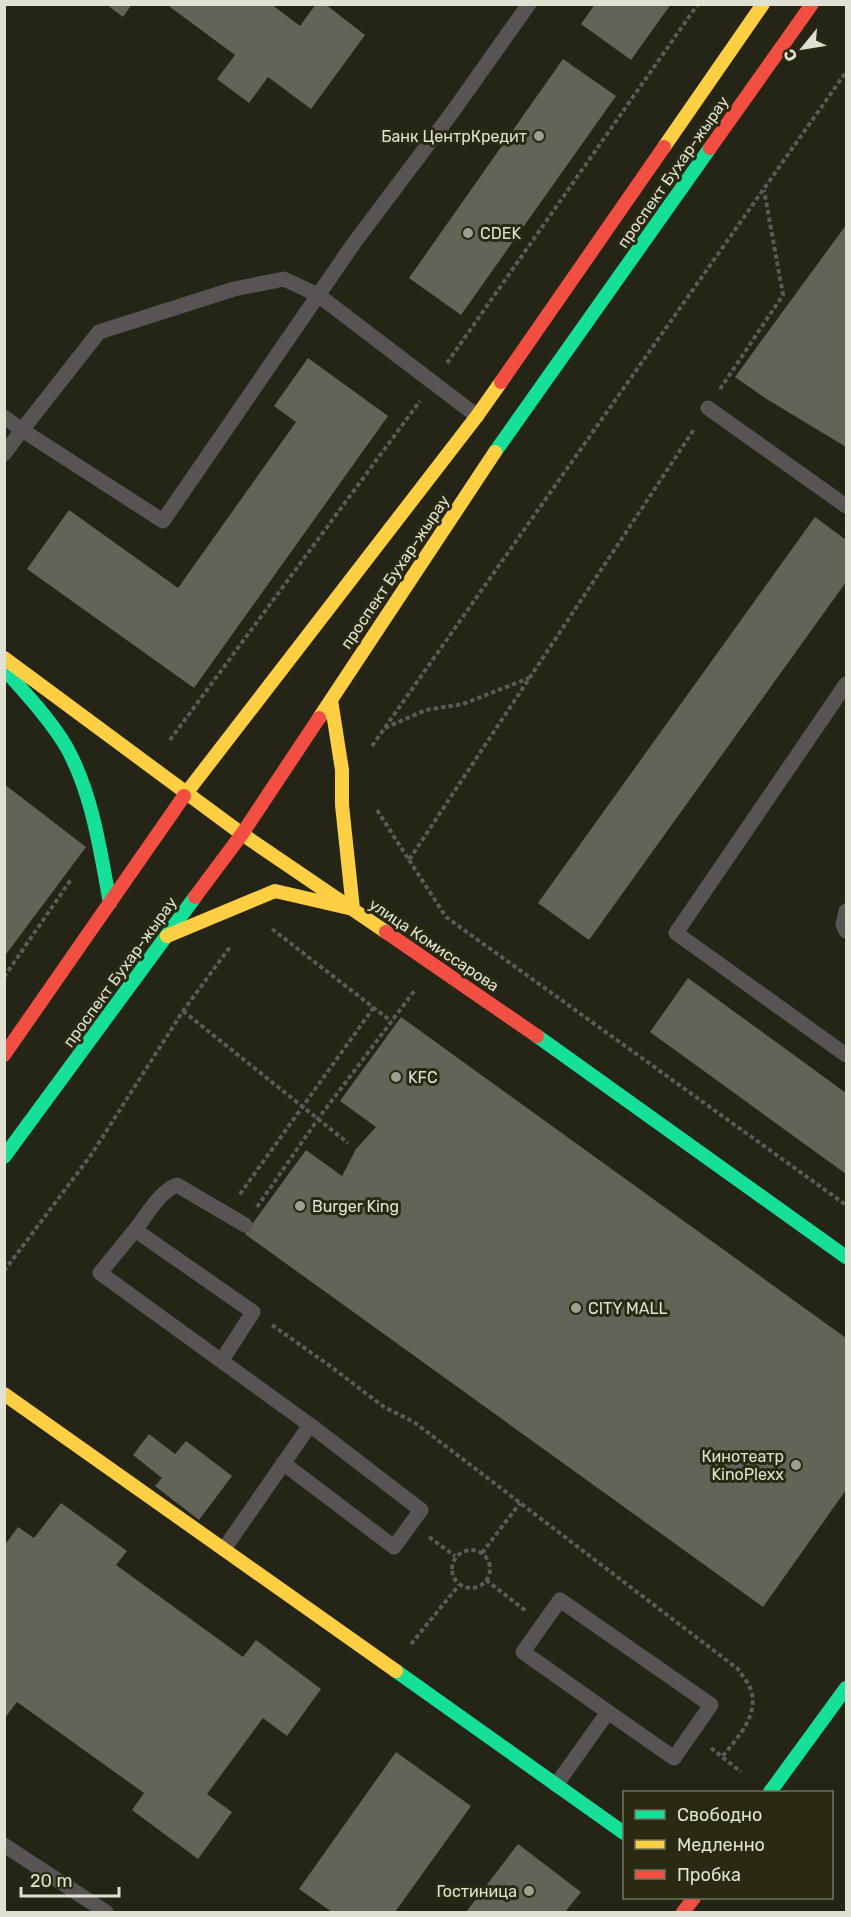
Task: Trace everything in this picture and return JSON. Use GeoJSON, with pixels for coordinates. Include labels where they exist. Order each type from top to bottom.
{"type":"FeatureCollection","features":[{"type":"Feature","properties":{"kind":"main road","name":"проспект Бухар-жырау"},"geometry":{"type":"LineString","coordinates":[[4,1055],[187,792],[477,416],[762,4]]}},
{"type":"Feature","properties":{"kind":"main road","name":"проспект Бухар-жырау"},"geometry":{"type":"LineString","coordinates":[[4,1157],[242,834],[513,425],[812,4]]}},
{"type":"Feature","properties":{"kind":"main road","name":"улица Комиссарова"},"geometry":{"type":"LineString","coordinates":[[4,658],[242,834],[434,964],[846,1257]]}},
{"type":"Feature","properties":{"kind":"main road"},"geometry":{"type":"LineString","coordinates":[[4,669],[46,717],[73,760],[93,811],[110,903]]}},
{"type":"Feature","properties":{"kind":"main road"},"geometry":{"type":"LineString","coordinates":[[167,936],[275,891],[353,909],[342,805],[342,770],[330,700]]}},
{"type":"Feature","properties":{"kind":"main road"},"geometry":{"type":"LineString","coordinates":[[4,1394],[623,1832]]}},
{"type":"Feature","properties":{"kind":"main road"},"geometry":{"type":"LineString","coordinates":[[771,1791],[846,1688]]}},
{"type":"Feature","properties":{"kind":"main road"},"geometry":{"type":"LineString","coordinates":[[683,1912],[693,1899]]}},
{"type":"Feature","properties":{"kind":"lane"},"geometry":{"type":"LineString","coordinates":[[4,417],[164,521],[354,243],[451,114],[529,4]]}},
{"type":"Feature","properties":{"kind":"lane"},"geometry":{"type":"LineString","coordinates":[[4,454],[99,332],[234,289],[284,279],[318,295],[477,416]]}},
{"type":"Feature","properties":{"kind":"lane"},"geometry":{"type":"LineString","coordinates":[[708,408],[846,506]]}},
{"type":"Feature","properties":{"kind":"lane"},"geometry":{"type":"LineString","coordinates":[[846,684],[676,933],[846,1054]]}},
{"type":"Feature","properties":{"kind":"lane"},"geometry":{"type":"LineString","coordinates":[[846,911],[843,925],[846,931]]}},
{"type":"Feature","properties":{"kind":"lane"},"geometry":{"type":"LineString","coordinates":[[245,1225],[177,1185],[163,1193],[100,1273],[222,1360],[421,1510],[394,1547],[283,1463]]}},
{"type":"Feature","properties":{"kind":"lane"},"geometry":{"type":"LineString","coordinates":[[135,1230],[254,1312],[222,1360]]}},
{"type":"Feature","properties":{"kind":"lane"},"geometry":{"type":"LineString","coordinates":[[224,1549],[310,1425]]}},
{"type":"Feature","properties":{"kind":"lane"},"geometry":{"type":"LineString","coordinates":[[560,1600],[711,1706],[674,1758],[608,1712],[523,1652],[560,1600]]}},
{"type":"Feature","properties":{"kind":"lane"},"geometry":{"type":"LineString","coordinates":[[556,1785],[608,1712]]}},
{"type":"Feature","properties":{"kind":"lane"},"geometry":{"type":"LineString","coordinates":[[4,1845],[106,1912]]}},
{"type":"Feature","properties":{"kind":"path"},"geometry":{"type":"LineString","coordinates":[[370,756],[372,746],[846,72]]}},
{"type":"Feature","properties":{"kind":"path"},"geometry":{"type":"LineString","coordinates":[[409,860],[783,295],[764,190]]}},
{"type":"Feature","properties":{"kind":"path"},"geometry":{"type":"LineString","coordinates":[[384,729],[426,710],[463,704],[530,678]]}},
{"type":"Feature","properties":{"kind":"path"},"geometry":{"type":"LineString","coordinates":[[375,806],[446,917],[846,1205]]}},
{"type":"Feature","properties":{"kind":"path"},"geometry":{"type":"LineString","coordinates":[[265,923],[392,1021]]}},
{"type":"Feature","properties":{"kind":"path"},"geometry":{"type":"LineString","coordinates":[[4,1271],[91,1155],[183,1011],[236,939]]}},
{"type":"Feature","properties":{"kind":"path"},"geometry":{"type":"LineString","coordinates":[[245,1225],[318,1119],[434,964]]}},
{"type":"Feature","properties":{"kind":"path"},"geometry":{"type":"LineString","coordinates":[[226,1214],[374,1007]]}},
{"type":"Feature","properties":{"kind":"path"},"geometry":{"type":"LineString","coordinates":[[183,1011],[348,1143]]}},
{"type":"Feature","properties":{"kind":"path"},"geometry":{"type":"LineString","coordinates":[[254,1312],[384,1407],[414,1422],[738,1670],[751,1689],[752,1706],[746,1727],[722,1757]]}},
{"type":"Feature","properties":{"kind":"path"},"geometry":{"type":"LineString","coordinates":[[482,1553],[520,1503]]}},
{"type":"Feature","properties":{"kind":"path"},"geometry":{"type":"LineString","coordinates":[[411,1524],[455,1556]]}},
{"type":"Feature","properties":{"kind":"path"},"geometry":{"type":"LineString","coordinates":[[472,1549],[482,1553],[490,1565],[490,1572],[486,1580],[478,1587],[471,1588],[459,1584],[452,1574],[452,1562],[455,1556],[472,1549]]}},
{"type":"Feature","properties":{"kind":"path"},"geometry":{"type":"LineString","coordinates":[[486,1580],[543,1624]]}},
{"type":"Feature","properties":{"kind":"path"},"geometry":{"type":"LineString","coordinates":[[392,1668],[459,1584]]}},
{"type":"Feature","properties":{"kind":"path"},"geometry":{"type":"LineString","coordinates":[[692,1733],[741,1772]]}},
{"type":"Feature","properties":{"kind":"building"},"geometry":{"type":"Polygon","coordinates":[[[106,4],[132,4],[123,17],[106,4]]]}},
{"type":"Feature","properties":{"kind":"building"},"geometry":{"type":"Polygon","coordinates":[[[166,4],[271,4],[300,26],[316,4],[325,4],[365,35],[311,109],[268,77],[249,103],[217,79],[235,55],[166,4]]]}},
{"type":"Feature","properties":{"kind":"building"},"geometry":{"type":"Polygon","coordinates":[[[595,4],[671,4],[631,60],[581,24],[595,4]]]}},
{"type":"Feature","properties":{"kind":"building"},"geometry":{"type":"Polygon","coordinates":[[[563,59],[616,96],[461,315],[409,278],[563,59]]]}},
{"type":"Feature","properties":{"kind":"building"},"geometry":{"type":"Polygon","coordinates":[[[846,225],[846,447],[735,377],[846,225]]]}},
{"type":"Feature","properties":{"kind":"building"},"geometry":{"type":"Polygon","coordinates":[[[308,358],[388,416],[194,688],[27,569],[69,510],[178,588],[296,422],[274,406],[308,358]]]}},
{"type":"Feature","properties":{"kind":"building"},"geometry":{"type":"Polygon","coordinates":[[[815,517],[846,540],[846,582],[589,940],[538,903],[815,517]]]}},
{"type":"Feature","properties":{"kind":"building"},"geometry":{"type":"Polygon","coordinates":[[[4,784],[86,847],[4,957],[4,784]]]}},
{"type":"Feature","properties":{"kind":"building"},"geometry":{"type":"Polygon","coordinates":[[[688,978],[846,1093],[846,1174],[650,1032],[688,978]]]}},
{"type":"Feature","properties":{"kind":"building","name":"CITY MALL"},"geometry":{"type":"Polygon","coordinates":[[[401,1017],[846,1338],[846,1490],[763,1607],[245,1234],[306,1150],[342,1176],[356,1149],[376,1127],[340,1101],[401,1017]]]}},
{"type":"Feature","properties":{"kind":"building"},"geometry":{"type":"Polygon","coordinates":[[[149,1434],[175,1454],[186,1441],[232,1476],[199,1520],[155,1486],[162,1478],[133,1455],[149,1434]]]}},
{"type":"Feature","properties":{"kind":"building"},"geometry":{"type":"Polygon","coordinates":[[[61,1503],[127,1551],[116,1565],[243,1657],[256,1640],[321,1689],[287,1736],[263,1718],[207,1794],[232,1812],[198,1859],[132,1810],[144,1793],[17,1702],[4,1719],[4,1546],[18,1527],[34,1538],[61,1503]]]}},
{"type":"Feature","properties":{"kind":"building"},"geometry":{"type":"Polygon","coordinates":[[[396,1752],[471,1806],[395,1912],[332,1912],[299,1889],[396,1752]]]}},
{"type":"Feature","properties":{"kind":"building"},"geometry":{"type":"Polygon","coordinates":[[[518,1844],[581,1892],[565,1912],[466,1912],[518,1844]]]}},
{"type":"Feature","properties":{"kind":"traffic: fast"},"geometry":{"type":"LineString","coordinates":[[495,452],[710,148]]}},
{"type":"Feature","properties":{"kind":"traffic: fast"},"geometry":{"type":"LineString","coordinates":[[4,669],[53,727],[76,766],[99,843],[110,903]]}},
{"type":"Feature","properties":{"kind":"traffic: fast"},"geometry":{"type":"LineString","coordinates":[[4,1157],[195,897]]}},
{"type":"Feature","properties":{"kind":"traffic: fast"},"geometry":{"type":"LineString","coordinates":[[537,1036],[846,1257]]}},
{"type":"Feature","properties":{"kind":"traffic: fast"},"geometry":{"type":"LineString","coordinates":[[396,1671],[623,1832]]}},
{"type":"Feature","properties":{"kind":"traffic: fast"},"geometry":{"type":"LineString","coordinates":[[771,1791],[846,1688]]}},
{"type":"Feature","properties":{"kind":"traffic: slow"},"geometry":{"type":"LineString","coordinates":[[664,147],[763,4]]}},
{"type":"Feature","properties":{"kind":"traffic: slow"},"geometry":{"type":"LineString","coordinates":[[184,796],[501,382]]}},
{"type":"Feature","properties":{"kind":"traffic: slow"},"geometry":{"type":"LineString","coordinates":[[319,718],[495,452]]}},
{"type":"Feature","properties":{"kind":"traffic: slow"},"geometry":{"type":"LineString","coordinates":[[4,658],[242,834],[386,932]]}},
{"type":"Feature","properties":{"kind":"traffic: slow"},"geometry":{"type":"LineString","coordinates":[[167,936],[275,891],[353,909],[342,805],[342,770],[331,700]]}},
{"type":"Feature","properties":{"kind":"traffic: slow"},"geometry":{"type":"LineString","coordinates":[[4,1394],[396,1671]]}},
{"type":"Feature","properties":{"kind":"traffic: jam"},"geometry":{"type":"LineString","coordinates":[[710,148],[812,4]]}},
{"type":"Feature","properties":{"kind":"traffic: jam"},"geometry":{"type":"LineString","coordinates":[[501,382],[664,147]]}},
{"type":"Feature","properties":{"kind":"traffic: jam"},"geometry":{"type":"LineString","coordinates":[[195,897],[242,834],[319,718]]}},
{"type":"Feature","properties":{"kind":"traffic: jam"},"geometry":{"type":"LineString","coordinates":[[4,1055],[184,796]]}},
{"type":"Feature","properties":{"kind":"traffic: jam"},"geometry":{"type":"LineString","coordinates":[[386,932],[537,1036]]}},
{"type":"Feature","properties":{"kind":"traffic: jam"},"geometry":{"type":"LineString","coordinates":[[683,1912],[693,1899]]}},
{"type":"Feature","properties":{"kind":"place","name":"Банк ЦентрКредит"},"geometry":{"type":"Point","coordinates":[539,136]}},
{"type":"Feature","properties":{"kind":"place","name":"CDEK"},"geometry":{"type":"Point","coordinates":[468,233]}},
{"type":"Feature","properties":{"kind":"place","name":"KFC"},"geometry":{"type":"Point","coordinates":[396,1077]}},
{"type":"Feature","properties":{"kind":"place","name":"Burger King"},"geometry":{"type":"Point","coordinates":[300,1206]}},
{"type":"Feature","properties":{"kind":"place","name":"CITY MALL"},"geometry":{"type":"Point","coordinates":[576,1308]}},
{"type":"Feature","properties":{"kind":"place","name":"Кинотеатр KinoPlexx"},"geometry":{"type":"Point","coordinates":[796,1465]}},
{"type":"Feature","properties":{"kind":"place","name":"Гостиница"},"geometry":{"type":"Point","coordinates":[529,1891]}}]}
